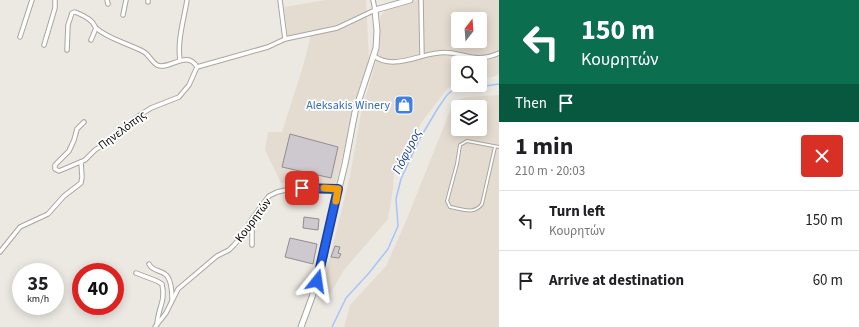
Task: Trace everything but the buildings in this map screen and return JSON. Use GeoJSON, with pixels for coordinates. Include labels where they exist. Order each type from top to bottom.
{"type":"FeatureCollection","features":[{"type":"Feature","properties":{"kind":"street"},"geometry":{"type":"LineString","coordinates":[[20,37],[32,0]]}},
{"type":"Feature","properties":{"kind":"street"},"geometry":{"type":"LineString","coordinates":[[44,45],[55,8],[55,0]]}},
{"type":"Feature","properties":{"kind":"street"},"geometry":{"type":"LineString","coordinates":[[123,15],[126,0]]}},
{"type":"Feature","properties":{"kind":"street"},"geometry":{"type":"LineString","coordinates":[[180,60],[180,39],[187,0]]}},
{"type":"Feature","properties":{"kind":"street"},"geometry":{"type":"LineString","coordinates":[[280,0],[285,39]]}},
{"type":"Feature","properties":{"kind":"street"},"geometry":{"type":"LineString","coordinates":[[301,327],[324,257],[357,107],[374,56],[378,32],[373,0]]}},
{"type":"Feature","properties":{"kind":"street"},"geometry":{"type":"LineString","coordinates":[[67,50],[68,24],[73,12],[93,21],[96,28],[108,36],[145,53],[158,65],[163,66],[180,60],[190,61],[197,67],[268,47],[285,39],[337,28],[375,10],[410,0]]}},
{"type":"Feature","properties":{"kind":"street"},"geometry":{"type":"LineString","coordinates":[[421,0],[422,56]]}},
{"type":"Feature","properties":{"kind":"street"},"geometry":{"type":"LineString","coordinates":[[91,40],[96,28]]}},
{"type":"Feature","properties":{"kind":"street"},"geometry":{"type":"LineString","coordinates":[[374,56],[386,62],[397,62],[437,53],[453,52],[472,58],[488,58],[499,54]]}},
{"type":"Feature","properties":{"kind":"street","name":"Πηνελόπης"},"geometry":{"type":"LineString","coordinates":[[84,122],[77,129],[69,151],[54,167],[55,169],[59,171],[81,162],[98,148],[116,137],[137,117],[156,106],[178,97],[189,85],[197,67]]}},
{"type":"Feature","properties":{"kind":"street"},"geometry":{"type":"LineString","coordinates":[[0,252],[20,227],[48,214],[64,196],[81,183],[81,162]]}},
{"type":"Feature","properties":{"kind":"street","name":"Κουρητών"},"geometry":{"type":"LineString","coordinates":[[156,326],[172,303],[178,289],[215,258],[232,247],[242,236],[266,200],[277,192],[295,188],[338,189]]}},
{"type":"Feature","properties":{"kind":"street"},"geometry":{"type":"LineString","coordinates":[[249,224],[252,230],[252,245]]}},
{"type":"Feature","properties":{"kind":"street"},"geometry":{"type":"LineString","coordinates":[[149,264],[152,269],[164,273],[168,277],[172,303]]}},
{"type":"Feature","properties":{"kind":"street"},"geometry":{"type":"LineString","coordinates":[[136,273],[162,284],[164,296],[156,326]]}},
{"type":"Feature","properties":{"kind":"lane"},"geometry":{"type":"LineString","coordinates":[[495,147],[481,206],[476,210],[470,211],[450,207],[447,201],[457,164],[460,145],[467,141],[499,147]]}},
{"type":"Feature","properties":{"kind":"shaded area"},"geometry":{"type":"Polygon","coordinates":[[[325,0],[366,0],[369,61],[353,114],[336,183],[281,183],[265,150],[268,132],[282,132],[303,66],[312,31],[288,37],[284,7],[325,0]]]}},
{"type":"Feature","properties":{"kind":"shaded area"},"geometry":{"type":"Polygon","coordinates":[[[417,0],[499,0],[499,74],[493,77],[487,77],[487,56],[451,56],[451,86],[447,89],[421,123],[412,144],[396,169],[388,219],[344,270],[330,294],[322,290],[350,176],[361,113],[380,47],[380,18],[386,10],[417,0]]]}},
{"type":"Feature","properties":{"kind":"shaded area"},"geometry":{"type":"Polygon","coordinates":[[[499,95],[499,327],[344,327],[350,305],[386,266],[406,221],[451,108],[451,136],[487,136],[487,100],[457,100],[467,97],[499,95]]]}},
{"type":"Feature","properties":{"kind":"waterway","name":"Γιόφυρος"},"geometry":{"type":"LineString","coordinates":[[332,327],[346,298],[388,249],[398,226],[396,199],[401,179],[419,140],[438,108],[447,95],[457,86],[478,87],[499,84]]}},
{"type":"Feature","properties":{"kind":"slow traffic"},"geometry":{"type":"LineString","coordinates":[[324,188],[338,189],[336,201]]}},
{"type":"Feature","properties":{"kind":"place","name":"Aleksakis Winery"},"geometry":{"type":"Point","coordinates":[404,105]}},
{"type":"Feature","properties":{"kind":"route"},"geometry":{"type":"LineString","coordinates":[[302,188],[338,189],[324,257],[317,281]]}}]}
